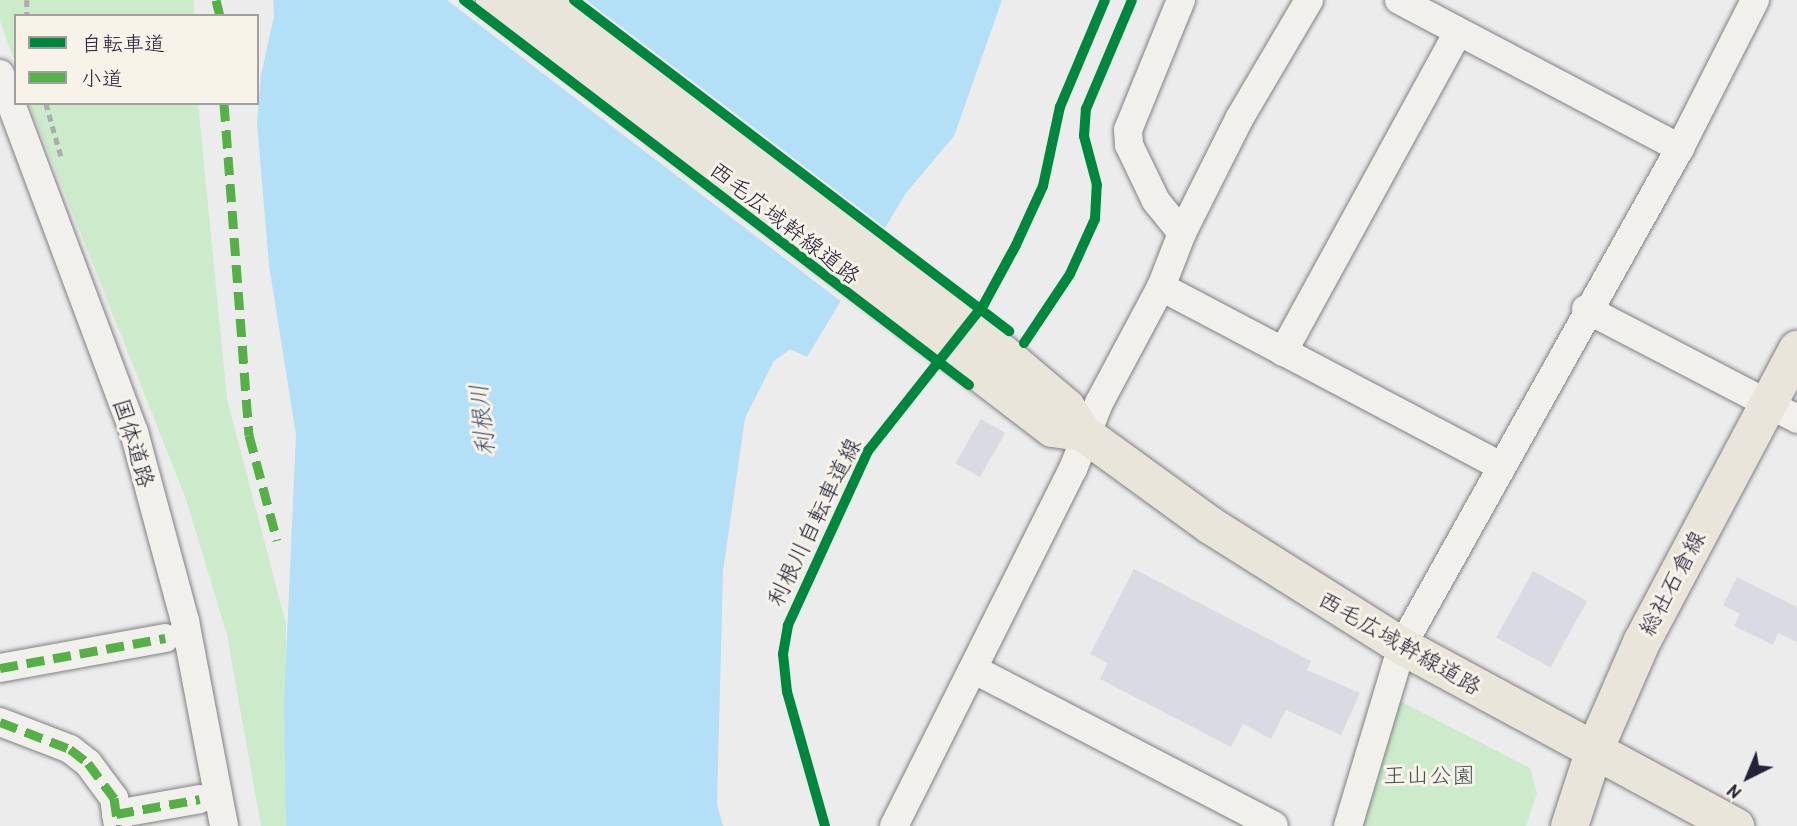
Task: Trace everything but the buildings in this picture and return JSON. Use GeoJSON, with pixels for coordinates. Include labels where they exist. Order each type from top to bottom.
{"type":"FeatureCollection","features":[{"type":"Feature","properties":{"kind":"main road","name":"西毛広域幹線道路"},"geometry":{"type":"LineString","coordinates":[[494,0],[993,364],[1066,407],[1084,434],[1221,533],[1402,646],[1593,752],[1735,826]]}},
{"type":"Feature","properties":{"kind":"main road","name":"西毛広域幹線道路"},"geometry":{"type":"LineString","coordinates":[[542,0],[993,364]]}},
{"type":"Feature","properties":{"kind":"main road","name":"総社石倉線"},"geometry":{"type":"LineString","coordinates":[[1569,826],[1593,752],[1663,596],[1782,412],[1797,349]]}},
{"type":"Feature","properties":{"kind":"street"},"geometry":{"type":"LineString","coordinates":[[1181,0],[1128,130],[1132,152],[1156,201],[1182,233]]}},
{"type":"Feature","properties":{"kind":"street"},"geometry":{"type":"LineString","coordinates":[[894,826],[973,669],[1099,403],[1161,287],[1182,233],[1238,119],[1309,0]]}},
{"type":"Feature","properties":{"kind":"street"},"geometry":{"type":"LineString","coordinates":[[1399,0],[1680,148]]}},
{"type":"Feature","properties":{"kind":"street"},"geometry":{"type":"LineString","coordinates":[[1348,826],[1402,646],[1586,309],[1680,148],[1755,0]]}},
{"type":"Feature","properties":{"kind":"street"},"geometry":{"type":"LineString","coordinates":[[1283,352],[1458,32]]}},
{"type":"Feature","properties":{"kind":"street","name":"国体道路"},"geometry":{"type":"LineString","coordinates":[[0,74],[134,432],[185,621],[224,826]]}},
{"type":"Feature","properties":{"kind":"street"},"geometry":{"type":"LineString","coordinates":[[1161,287],[1499,465]]}},
{"type":"Feature","properties":{"kind":"street"},"geometry":{"type":"LineString","coordinates":[[1586,309],[1782,412]]}},
{"type":"Feature","properties":{"kind":"street"},"geometry":{"type":"LineString","coordinates":[[0,668],[165,638]]}},
{"type":"Feature","properties":{"kind":"street"},"geometry":{"type":"LineString","coordinates":[[973,669],[1274,826]]}},
{"type":"Feature","properties":{"kind":"street"},"geometry":{"type":"LineString","coordinates":[[0,722],[70,749],[88,763],[106,784],[117,820],[201,799]]}},
{"type":"Feature","properties":{"kind":"green space"},"geometry":{"type":"Polygon","coordinates":[[[0,0],[194,0],[194,14],[14,14],[14,60],[0,21],[0,0]]]}},
{"type":"Feature","properties":{"kind":"green space"},"geometry":{"type":"Polygon","coordinates":[[[30,105],[198,105],[227,399],[286,624],[286,826],[261,826],[227,635],[186,499],[30,105]]]}},
{"type":"Feature","properties":{"kind":"green space","name":"王山公園"},"geometry":{"type":"Polygon","coordinates":[[[1396,699],[1530,768],[1537,794],[1526,826],[1358,826],[1396,699]]]}},
{"type":"Feature","properties":{"kind":"water","name":"利根川"},"geometry":{"type":"Polygon","coordinates":[[[273,0],[1002,0],[954,136],[906,193],[807,357],[790,349],[774,361],[745,418],[723,571],[717,804],[723,826],[286,826],[284,703],[296,435],[269,265],[257,123],[261,75],[274,16],[273,0]]]}},
{"type":"Feature","properties":{"kind":"pier"},"geometry":{"type":"Polygon","coordinates":[[[447,0],[586,0],[888,230],[843,303],[447,0]]]}},
{"type":"Feature","properties":{"kind":"marked path"},"geometry":{"type":"LineString","coordinates":[[216,0],[220,14]]}},
{"type":"Feature","properties":{"kind":"marked path"},"geometry":{"type":"LineString","coordinates":[[224,105],[249,435],[277,540]]}},
{"type":"Feature","properties":{"kind":"marked path"},"geometry":{"type":"LineString","coordinates":[[0,668],[165,638]]}},
{"type":"Feature","properties":{"kind":"marked path"},"geometry":{"type":"LineString","coordinates":[[0,722],[70,749],[88,763],[114,798],[118,826]]}},
{"type":"Feature","properties":{"kind":"marked path"},"geometry":{"type":"LineString","coordinates":[[116,814],[200,799]]}},
{"type":"Feature","properties":{"kind":"cycle path"},"geometry":{"type":"LineString","coordinates":[[464,0],[969,385]]}},
{"type":"Feature","properties":{"kind":"cycle path"},"geometry":{"type":"LineString","coordinates":[[574,0],[1009,331]]}},
{"type":"Feature","properties":{"kind":"cycle path","name":"利根川自転車道線"},"geometry":{"type":"LineString","coordinates":[[825,826],[787,692],[783,654],[788,625],[868,451],[984,304],[1016,245],[1043,186],[1060,107],[1105,0]]}},
{"type":"Feature","properties":{"kind":"cycle path"},"geometry":{"type":"LineString","coordinates":[[1024,343],[1070,274],[1095,219],[1097,185],[1084,136],[1086,109],[1132,0]]}}]}
